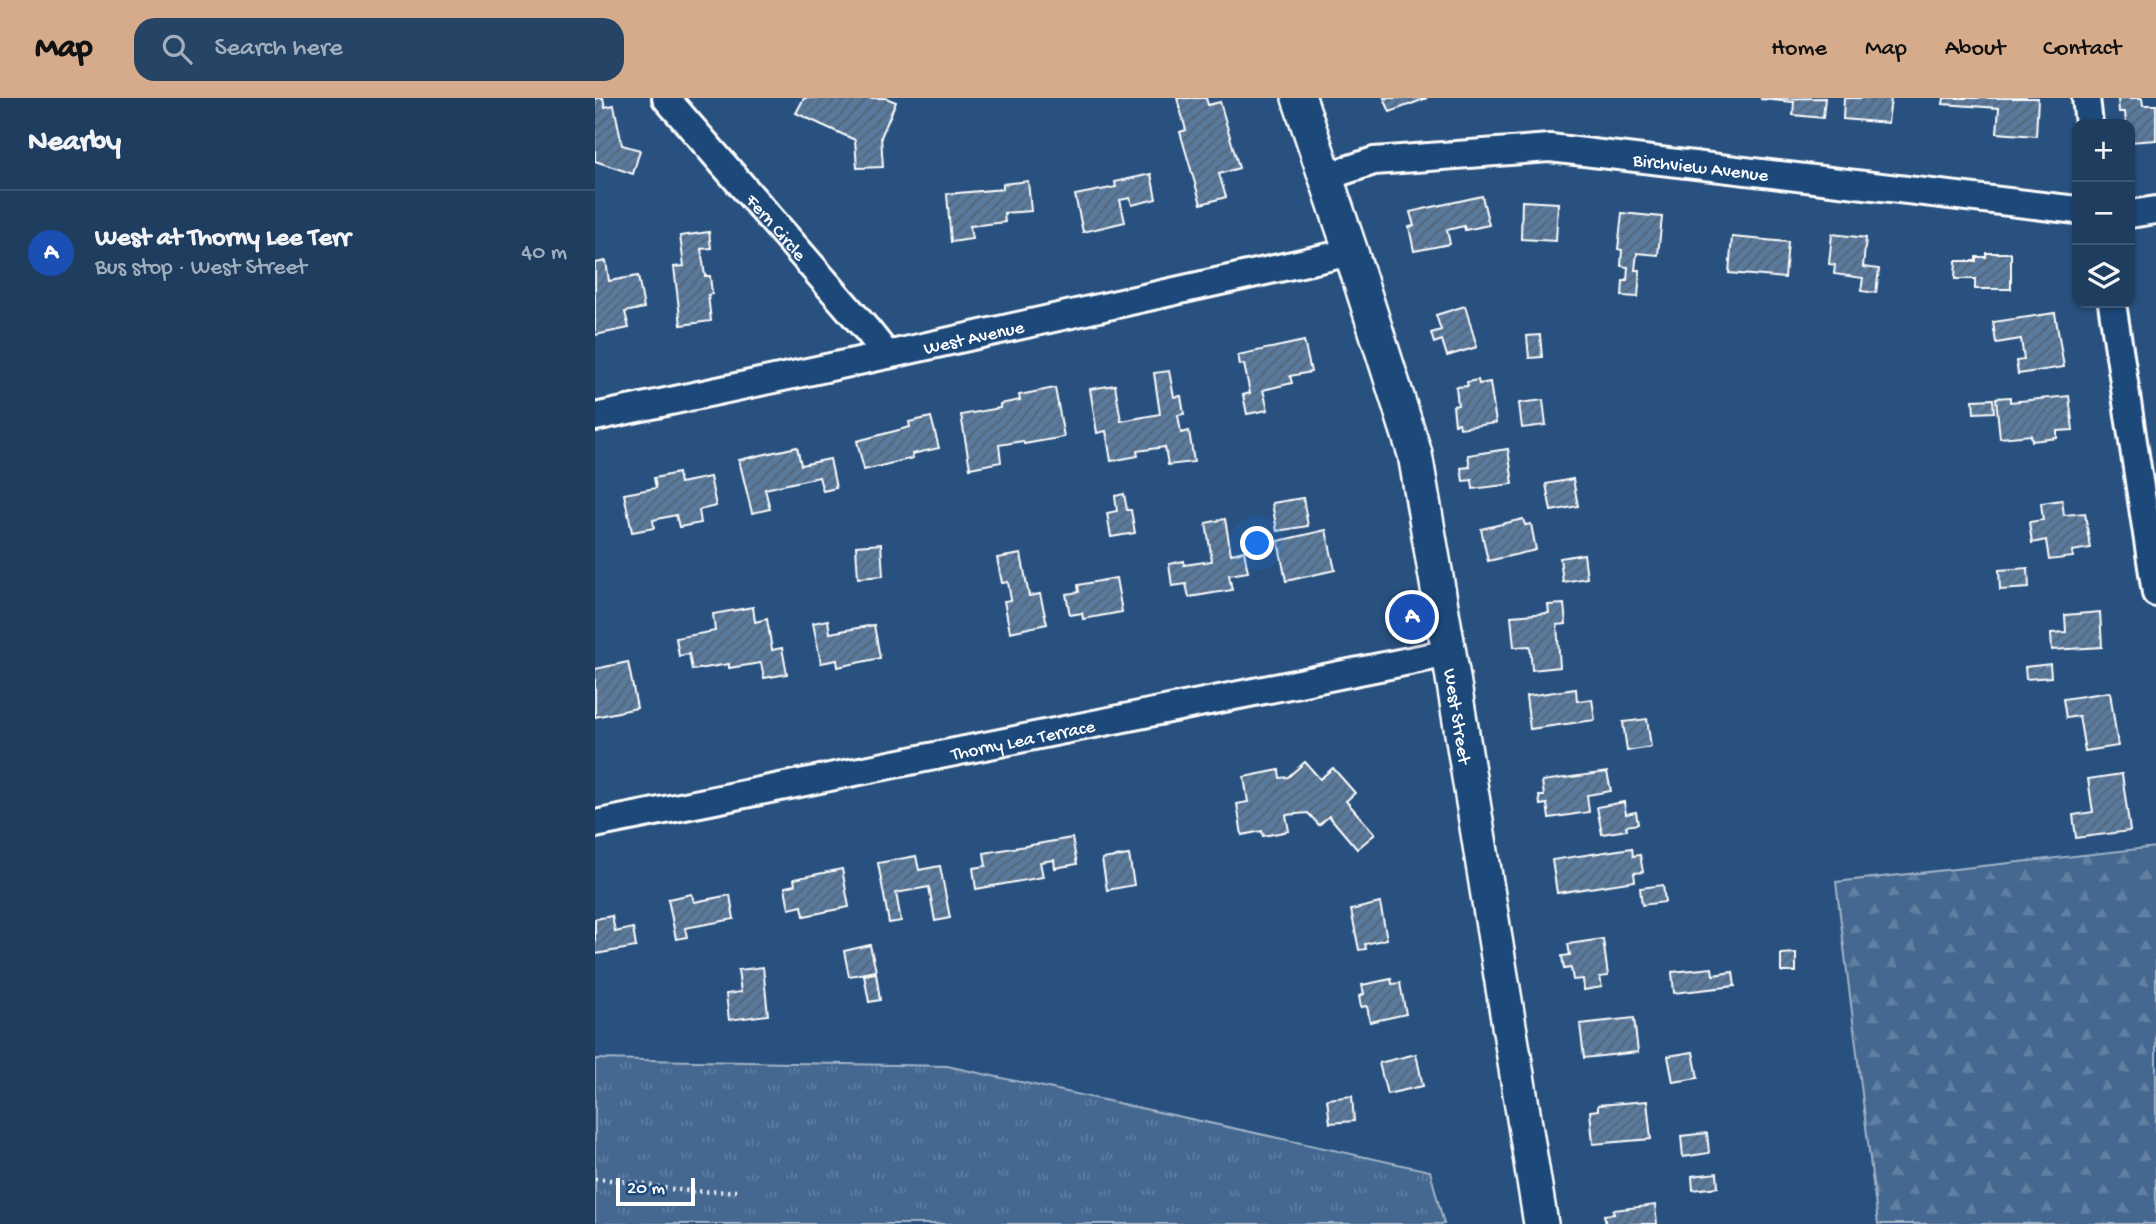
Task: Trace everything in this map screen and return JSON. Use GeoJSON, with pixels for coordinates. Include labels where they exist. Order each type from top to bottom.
{"type":"FeatureCollection","features":[{"type":"Feature","properties":{"kind":"street","name":"Fern Circle"},"geometry":{"type":"LineString","coordinates":[[666,98],[887,355]]}},
{"type":"Feature","properties":{"kind":"street","name":"West Street"},"geometry":{"type":"LineString","coordinates":[[1299,98],[1415,454],[1541,1224]]}},
{"type":"Feature","properties":{"kind":"street"},"geometry":{"type":"LineString","coordinates":[[2087,98],[2089,119]]}},
{"type":"Feature","properties":{"kind":"street","name":"Birchview Avenue"},"geometry":{"type":"LineString","coordinates":[[1325,177],[1374,161],[1550,148],[2072,209]]}},
{"type":"Feature","properties":{"kind":"street"},"geometry":{"type":"LineString","coordinates":[[2135,213],[2156,210]]}},
{"type":"Feature","properties":{"kind":"street","name":"West Avenue"},"geometry":{"type":"LineString","coordinates":[[595,417],[1351,252]]}},
{"type":"Feature","properties":{"kind":"street"},"geometry":{"type":"LineString","coordinates":[[2113,308],[2156,593]]}},
{"type":"Feature","properties":{"kind":"street","name":"Thorny Lea Terrace"},"geometry":{"type":"LineString","coordinates":[[595,824],[1449,653]]}},
{"type":"Feature","properties":{"kind":"path"},"geometry":{"type":"LineString","coordinates":[[595,1179],[704,1192],[737,1191]]}},
{"type":"Feature","properties":{"kind":"green space"},"geometry":{"type":"Polygon","coordinates":[[[2156,847],[2156,1224],[1878,1224],[1836,882],[2156,847]]]}},
{"type":"Feature","properties":{"kind":"green space"},"geometry":{"type":"Polygon","coordinates":[[[595,1059],[947,1066],[1430,1171],[1444,1224],[595,1224],[595,1059]]]}},
{"type":"Feature","properties":{"kind":"building"},"geometry":{"type":"Polygon","coordinates":[[[595,98],[603,98],[605,107],[614,105],[622,145],[640,150],[633,174],[595,161],[595,98]]]}},
{"type":"Feature","properties":{"kind":"building"},"geometry":{"type":"Polygon","coordinates":[[[804,98],[886,98],[896,102],[881,137],[883,167],[857,168],[855,140],[796,113],[804,98]]]}},
{"type":"Feature","properties":{"kind":"building"},"geometry":{"type":"Polygon","coordinates":[[[1177,98],[1206,98],[1208,105],[1220,102],[1239,168],[1219,174],[1226,197],[1201,204],[1180,132],[1186,130],[1177,98]]]}},
{"type":"Feature","properties":{"kind":"building"},"geometry":{"type":"Polygon","coordinates":[[[1384,98],[1427,98],[1390,112],[1384,98]]]}},
{"type":"Feature","properties":{"kind":"building"},"geometry":{"type":"Polygon","coordinates":[[[1825,98],[1823,118],[1793,115],[1794,102],[1760,99],[1825,98]]]}},
{"type":"Feature","properties":{"kind":"building"},"geometry":{"type":"Polygon","coordinates":[[[1844,98],[1891,98],[1888,123],[1843,119],[1844,98]]]}},
{"type":"Feature","properties":{"kind":"building"},"geometry":{"type":"Polygon","coordinates":[[[1944,98],[2038,98],[2036,136],[1997,133],[1999,108],[1943,104],[1944,98]]]}},
{"type":"Feature","properties":{"kind":"building"},"geometry":{"type":"Polygon","coordinates":[[[2118,98],[2142,98],[2143,105],[2156,105],[2156,140],[2135,142],[2135,119],[2126,119],[2125,112],[2119,112],[2118,98]]]}},
{"type":"Feature","properties":{"kind":"building"},"geometry":{"type":"Polygon","coordinates":[[[1151,174],[1156,199],[1132,205],[1130,198],[1120,200],[1125,222],[1083,232],[1075,195],[1116,187],[1115,182],[1151,174]]]}},
{"type":"Feature","properties":{"kind":"building"},"geometry":{"type":"Polygon","coordinates":[[[1028,181],[1031,211],[1004,213],[1005,222],[970,226],[972,239],[951,242],[947,194],[1003,189],[1003,184],[1028,181]]]}},
{"type":"Feature","properties":{"kind":"building"},"geometry":{"type":"Polygon","coordinates":[[[1482,196],[1489,225],[1465,230],[1464,226],[1447,230],[1450,244],[1414,251],[1409,227],[1414,226],[1410,212],[1482,196]]]}},
{"type":"Feature","properties":{"kind":"building"},"geometry":{"type":"Polygon","coordinates":[[[1522,201],[1558,203],[1556,241],[1521,239],[1522,201]]]}},
{"type":"Feature","properties":{"kind":"building"},"geometry":{"type":"Polygon","coordinates":[[[1622,213],[1662,217],[1658,255],[1637,253],[1635,270],[1640,270],[1638,297],[1622,296],[1628,267],[1621,266],[1622,250],[1618,249],[1622,213]]]}},
{"type":"Feature","properties":{"kind":"building"},"geometry":{"type":"Polygon","coordinates":[[[709,232],[711,248],[701,249],[705,276],[710,276],[712,294],[708,295],[711,321],[681,325],[674,267],[684,266],[680,236],[709,232]]]}},
{"type":"Feature","properties":{"kind":"building"},"geometry":{"type":"Polygon","coordinates":[[[1832,234],[1866,238],[1863,267],[1879,269],[1876,293],[1861,291],[1863,278],[1834,274],[1835,265],[1829,264],[1832,234]]]}},
{"type":"Feature","properties":{"kind":"building"},"geometry":{"type":"Polygon","coordinates":[[[1732,237],[1788,242],[1785,278],[1729,273],[1732,237]]]}},
{"type":"Feature","properties":{"kind":"building"},"geometry":{"type":"Polygon","coordinates":[[[1986,253],[2011,253],[2011,289],[1975,289],[1975,279],[1955,279],[1956,261],[1976,261],[1976,257],[1986,257],[1986,253]]]}},
{"type":"Feature","properties":{"kind":"building"},"geometry":{"type":"Polygon","coordinates":[[[606,261],[609,281],[638,276],[644,308],[625,312],[629,328],[595,335],[595,263],[606,261]]]}},
{"type":"Feature","properties":{"kind":"building"},"geometry":{"type":"Polygon","coordinates":[[[1465,306],[1477,347],[1447,356],[1442,340],[1434,343],[1431,333],[1441,330],[1436,315],[1465,306]]]}},
{"type":"Feature","properties":{"kind":"building"},"geometry":{"type":"Polygon","coordinates":[[[2055,313],[2064,367],[2018,374],[2016,361],[2024,360],[2021,339],[1996,343],[1993,322],[2055,313]]]}},
{"type":"Feature","properties":{"kind":"building"},"geometry":{"type":"Polygon","coordinates":[[[1540,335],[1542,357],[1529,358],[1527,336],[1540,335]]]}},
{"type":"Feature","properties":{"kind":"building"},"geometry":{"type":"Polygon","coordinates":[[[1304,341],[1311,372],[1290,376],[1292,383],[1263,390],[1268,410],[1247,414],[1243,395],[1250,393],[1244,364],[1240,365],[1238,355],[1304,341]]]}},
{"type":"Feature","properties":{"kind":"building"},"geometry":{"type":"Polygon","coordinates":[[[1169,371],[1174,397],[1181,396],[1184,414],[1178,415],[1181,433],[1189,431],[1194,462],[1168,465],[1165,447],[1137,451],[1138,456],[1111,461],[1106,431],[1097,433],[1090,389],[1115,385],[1121,421],[1160,414],[1154,373],[1169,371]]]}},
{"type":"Feature","properties":{"kind":"building"},"geometry":{"type":"Polygon","coordinates":[[[1478,380],[1479,384],[1490,382],[1496,423],[1460,428],[1459,423],[1455,424],[1453,406],[1458,405],[1456,387],[1468,386],[1467,382],[1478,380]]]}},
{"type":"Feature","properties":{"kind":"building"},"geometry":{"type":"Polygon","coordinates":[[[1055,388],[1064,437],[999,445],[1001,462],[970,468],[961,415],[1000,408],[1000,404],[1020,400],[1019,395],[1055,388]]]}},
{"type":"Feature","properties":{"kind":"building"},"geometry":{"type":"Polygon","coordinates":[[[2069,396],[2073,430],[2057,431],[2057,438],[2032,441],[2031,435],[2000,438],[1996,398],[2010,397],[2010,402],[2069,396]]]}},
{"type":"Feature","properties":{"kind":"building"},"geometry":{"type":"Polygon","coordinates":[[[1993,399],[1994,412],[1974,413],[1973,400],[1993,399]]]}},
{"type":"Feature","properties":{"kind":"building"},"geometry":{"type":"Polygon","coordinates":[[[1543,400],[1546,425],[1522,428],[1519,403],[1543,400]]]}},
{"type":"Feature","properties":{"kind":"building"},"geometry":{"type":"Polygon","coordinates":[[[931,417],[939,448],[912,454],[913,458],[864,470],[857,441],[910,427],[909,422],[931,417]]]}},
{"type":"Feature","properties":{"kind":"building"},"geometry":{"type":"Polygon","coordinates":[[[797,447],[801,465],[830,459],[836,488],[823,491],[819,477],[765,489],[770,509],[752,513],[739,460],[797,447]]]}},
{"type":"Feature","properties":{"kind":"building"},"geometry":{"type":"Polygon","coordinates":[[[1508,449],[1513,484],[1473,489],[1472,480],[1463,481],[1461,468],[1470,467],[1468,455],[1508,449]]]}},
{"type":"Feature","properties":{"kind":"building"},"geometry":{"type":"Polygon","coordinates":[[[678,473],[680,483],[710,477],[716,506],[699,510],[701,523],[679,527],[676,515],[653,520],[654,528],[632,532],[624,494],[656,488],[654,478],[678,473]]]}},
{"type":"Feature","properties":{"kind":"building"},"geometry":{"type":"Polygon","coordinates":[[[1573,479],[1578,506],[1551,511],[1546,484],[1573,479]]]}},
{"type":"Feature","properties":{"kind":"building"},"geometry":{"type":"Polygon","coordinates":[[[1124,494],[1127,510],[1131,510],[1135,533],[1111,537],[1107,513],[1117,511],[1115,496],[1124,494]]]}},
{"type":"Feature","properties":{"kind":"building"},"geometry":{"type":"Polygon","coordinates":[[[1303,498],[1308,526],[1277,531],[1272,503],[1303,498]]]}},
{"type":"Feature","properties":{"kind":"building"},"geometry":{"type":"Polygon","coordinates":[[[2062,500],[2064,515],[2085,513],[2090,548],[2072,551],[2073,557],[2049,560],[2046,540],[2032,543],[2029,522],[2043,520],[2041,503],[2062,500]]]}},
{"type":"Feature","properties":{"kind":"building"},"geometry":{"type":"Polygon","coordinates":[[[1225,519],[1231,554],[1244,551],[1248,572],[1229,575],[1232,590],[1189,597],[1186,584],[1172,586],[1169,564],[1212,561],[1206,523],[1225,519]]]}},
{"type":"Feature","properties":{"kind":"building"},"geometry":{"type":"Polygon","coordinates":[[[1523,519],[1525,525],[1531,524],[1536,550],[1488,561],[1481,529],[1523,519]]]}},
{"type":"Feature","properties":{"kind":"building"},"geometry":{"type":"Polygon","coordinates":[[[1326,530],[1335,570],[1286,581],[1278,541],[1326,530]]]}},
{"type":"Feature","properties":{"kind":"building"},"geometry":{"type":"Polygon","coordinates":[[[881,544],[883,576],[858,578],[856,546],[881,544]]]}},
{"type":"Feature","properties":{"kind":"building"},"geometry":{"type":"Polygon","coordinates":[[[1021,554],[1029,596],[1040,594],[1047,624],[1010,632],[1004,601],[1011,600],[1008,582],[1002,583],[997,558],[1021,554]]]}},
{"type":"Feature","properties":{"kind":"building"},"geometry":{"type":"Polygon","coordinates":[[[1584,554],[1587,578],[1563,582],[1560,558],[1584,554]]]}},
{"type":"Feature","properties":{"kind":"building"},"geometry":{"type":"Polygon","coordinates":[[[2028,568],[2029,588],[2000,590],[1999,570],[2028,568]]]}},
{"type":"Feature","properties":{"kind":"building"},"geometry":{"type":"Polygon","coordinates":[[[1116,578],[1122,612],[1083,619],[1082,613],[1070,615],[1066,594],[1079,592],[1078,585],[1116,578]]]}},
{"type":"Feature","properties":{"kind":"building"},"geometry":{"type":"Polygon","coordinates":[[[1564,604],[1566,624],[1557,625],[1560,667],[1532,670],[1530,646],[1514,647],[1511,616],[1549,613],[1548,605],[1564,604]]]}},
{"type":"Feature","properties":{"kind":"building"},"geometry":{"type":"Polygon","coordinates":[[[753,607],[755,622],[767,619],[772,650],[782,648],[787,674],[764,678],[761,663],[729,668],[729,664],[692,670],[689,654],[679,656],[676,638],[715,631],[713,614],[753,607]]]}},
{"type":"Feature","properties":{"kind":"building"},"geometry":{"type":"Polygon","coordinates":[[[2100,612],[2102,647],[2052,650],[2051,633],[2066,632],[2065,615],[2100,612]]]}},
{"type":"Feature","properties":{"kind":"building"},"geometry":{"type":"Polygon","coordinates":[[[828,620],[830,633],[874,625],[880,658],[838,667],[837,660],[821,663],[813,623],[828,620]]]}},
{"type":"Feature","properties":{"kind":"building"},"geometry":{"type":"Polygon","coordinates":[[[628,662],[637,708],[595,717],[595,669],[628,662]]]}},
{"type":"Feature","properties":{"kind":"building"},"geometry":{"type":"Polygon","coordinates":[[[2050,664],[2051,677],[2026,679],[2025,667],[2050,664]]]}},
{"type":"Feature","properties":{"kind":"building"},"geometry":{"type":"Polygon","coordinates":[[[1576,689],[1577,701],[1592,699],[1595,720],[1530,729],[1526,696],[1576,689]]]}},
{"type":"Feature","properties":{"kind":"building"},"geometry":{"type":"Polygon","coordinates":[[[2110,692],[2118,746],[2085,751],[2079,716],[2066,718],[2063,699],[2110,692]]]}},
{"type":"Feature","properties":{"kind":"building"},"geometry":{"type":"Polygon","coordinates":[[[1647,719],[1651,747],[1627,751],[1623,722],[1647,719]]]}},
{"type":"Feature","properties":{"kind":"building"},"geometry":{"type":"Polygon","coordinates":[[[1305,762],[1320,779],[1333,768],[1355,793],[1346,801],[1375,834],[1357,849],[1329,816],[1319,825],[1308,813],[1286,815],[1289,831],[1263,836],[1262,831],[1242,835],[1237,804],[1248,802],[1244,777],[1279,770],[1280,778],[1288,777],[1305,762]]]}},
{"type":"Feature","properties":{"kind":"building"},"geometry":{"type":"Polygon","coordinates":[[[1607,772],[1611,791],[1587,795],[1589,812],[1549,818],[1547,804],[1540,805],[1539,796],[1544,796],[1542,781],[1607,772]]]}},
{"type":"Feature","properties":{"kind":"building"},"geometry":{"type":"Polygon","coordinates":[[[2122,774],[2130,831],[2076,838],[2073,815],[2093,812],[2088,779],[2122,774]]]}},
{"type":"Feature","properties":{"kind":"building"},"geometry":{"type":"Polygon","coordinates":[[[1624,802],[1626,814],[1636,812],[1638,824],[1626,826],[1627,830],[1602,834],[1597,807],[1624,802]]]}},
{"type":"Feature","properties":{"kind":"building"},"geometry":{"type":"Polygon","coordinates":[[[1072,838],[1077,864],[1055,868],[1054,860],[1040,862],[1043,877],[976,889],[973,868],[986,866],[984,853],[1072,838]]]}},
{"type":"Feature","properties":{"kind":"building"},"geometry":{"type":"Polygon","coordinates":[[[1632,848],[1633,856],[1640,855],[1643,872],[1634,873],[1635,881],[1557,893],[1552,860],[1632,848]]]}},
{"type":"Feature","properties":{"kind":"building"},"geometry":{"type":"Polygon","coordinates":[[[1129,855],[1134,885],[1107,890],[1102,859],[1129,855]]]}},
{"type":"Feature","properties":{"kind":"building"},"geometry":{"type":"Polygon","coordinates":[[[916,856],[919,870],[940,866],[950,918],[935,921],[929,887],[896,893],[901,921],[889,923],[878,863],[916,856]]]}},
{"type":"Feature","properties":{"kind":"building"},"geometry":{"type":"Polygon","coordinates":[[[842,869],[849,907],[804,916],[802,906],[789,909],[785,887],[795,885],[794,879],[842,869]]]}},
{"type":"Feature","properties":{"kind":"building"},"geometry":{"type":"Polygon","coordinates":[[[1663,885],[1665,902],[1642,905],[1640,888],[1663,885]]]}},
{"type":"Feature","properties":{"kind":"building"},"geometry":{"type":"Polygon","coordinates":[[[692,894],[694,902],[730,895],[734,919],[685,928],[687,937],[676,939],[668,899],[692,894]]]}},
{"type":"Feature","properties":{"kind":"building"},"geometry":{"type":"Polygon","coordinates":[[[1380,903],[1387,939],[1365,944],[1366,949],[1359,950],[1351,910],[1380,903]]]}},
{"type":"Feature","properties":{"kind":"building"},"geometry":{"type":"Polygon","coordinates":[[[612,916],[615,932],[633,928],[636,947],[595,954],[595,919],[612,916]]]}},
{"type":"Feature","properties":{"kind":"building"},"geometry":{"type":"Polygon","coordinates":[[[1603,939],[1608,976],[1600,977],[1602,987],[1584,990],[1583,979],[1573,980],[1571,968],[1564,969],[1562,956],[1570,955],[1568,944],[1603,939]]]}},
{"type":"Feature","properties":{"kind":"building"},"geometry":{"type":"Polygon","coordinates":[[[870,945],[876,971],[849,976],[844,951],[870,945]]]}},
{"type":"Feature","properties":{"kind":"building"},"geometry":{"type":"Polygon","coordinates":[[[1796,953],[1796,972],[1781,972],[1781,954],[1796,953]]]}},
{"type":"Feature","properties":{"kind":"building"},"geometry":{"type":"Polygon","coordinates":[[[763,967],[768,1015],[729,1020],[726,994],[741,992],[738,970],[763,967]]]}},
{"type":"Feature","properties":{"kind":"building"},"geometry":{"type":"Polygon","coordinates":[[[1712,968],[1713,975],[1733,972],[1735,986],[1674,993],[1672,972],[1712,968]]]}},
{"type":"Feature","properties":{"kind":"building"},"geometry":{"type":"Polygon","coordinates":[[[876,973],[880,1000],[869,1002],[864,975],[876,973]]]}},
{"type":"Feature","properties":{"kind":"building"},"geometry":{"type":"Polygon","coordinates":[[[1391,979],[1392,984],[1400,983],[1406,1014],[1370,1022],[1367,1006],[1361,1007],[1359,996],[1364,994],[1362,985],[1391,979]]]}},
{"type":"Feature","properties":{"kind":"building"},"geometry":{"type":"Polygon","coordinates":[[[1634,1018],[1638,1052],[1584,1058],[1580,1024],[1634,1018]]]}},
{"type":"Feature","properties":{"kind":"building"},"geometry":{"type":"Polygon","coordinates":[[[1693,1052],[1698,1078],[1673,1082],[1668,1056],[1693,1052]]]}},
{"type":"Feature","properties":{"kind":"building"},"geometry":{"type":"Polygon","coordinates":[[[1416,1054],[1423,1086],[1387,1094],[1379,1063],[1416,1054]]]}},
{"type":"Feature","properties":{"kind":"building"},"geometry":{"type":"Polygon","coordinates":[[[1352,1096],[1354,1121],[1330,1123],[1327,1099],[1352,1096]]]}},
{"type":"Feature","properties":{"kind":"building"},"geometry":{"type":"Polygon","coordinates":[[[1647,1101],[1651,1139],[1593,1144],[1590,1111],[1598,1110],[1598,1105],[1647,1101]]]}},
{"type":"Feature","properties":{"kind":"building"},"geometry":{"type":"Polygon","coordinates":[[[1707,1133],[1709,1153],[1683,1157],[1681,1136],[1707,1133]]]}},
{"type":"Feature","properties":{"kind":"building"},"geometry":{"type":"Polygon","coordinates":[[[1717,1173],[1718,1187],[1693,1190],[1692,1176],[1717,1173]]]}},
{"type":"Feature","properties":{"kind":"building"},"geometry":{"type":"Polygon","coordinates":[[[1655,1205],[1657,1224],[1606,1224],[1604,1215],[1614,1214],[1613,1210],[1655,1205]]]}},
{"type":"Feature","properties":{"kind":"place","name":"West at Thorny Lee Terr"},"geometry":{"type":"Point","coordinates":[1412,617]}}]}
